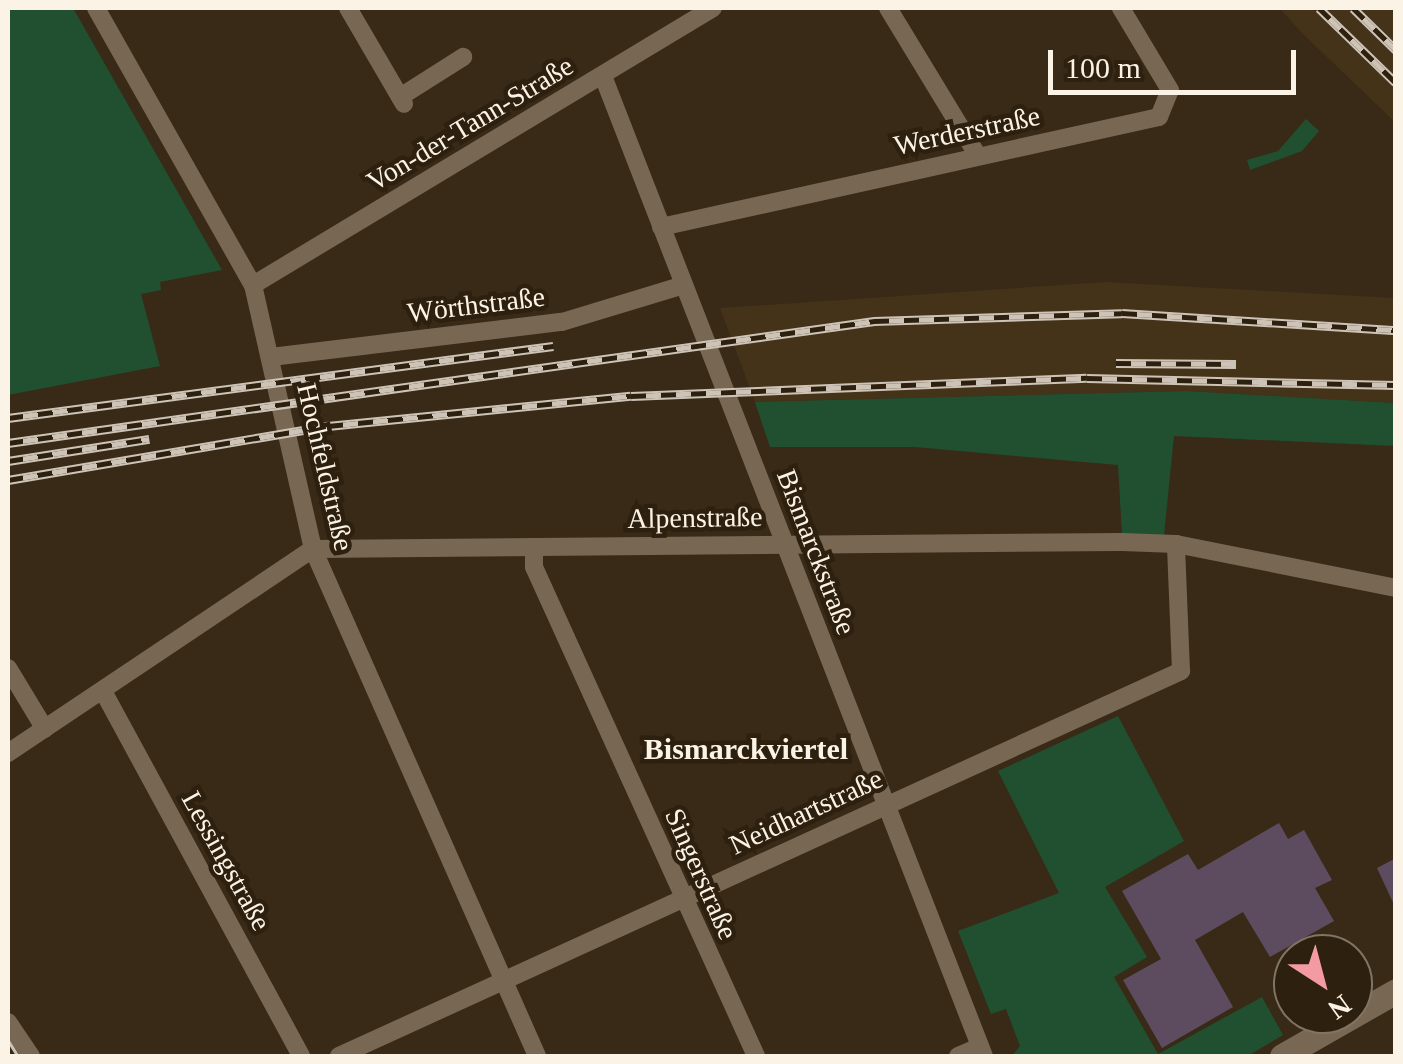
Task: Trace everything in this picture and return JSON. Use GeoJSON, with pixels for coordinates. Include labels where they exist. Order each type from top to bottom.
{"type":"FeatureCollection","features":[{"type":"Feature","properties":{"kind":"street","name":"Hochfeldstraße"},"geometry":{"type":"LineString","coordinates":[[96,8],[253,285],[313,549],[500,982],[538,1056]]}},
{"type":"Feature","properties":{"kind":"street"},"geometry":{"type":"LineString","coordinates":[[348,8],[402,100],[464,58]]}},
{"type":"Feature","properties":{"kind":"street","name":"Von-der-Tann-Straße"},"geometry":{"type":"LineString","coordinates":[[253,285],[714,8]]}},
{"type":"Feature","properties":{"kind":"street"},"geometry":{"type":"LineString","coordinates":[[888,8],[978,156]]}},
{"type":"Feature","properties":{"kind":"street","name":"Werderstraße"},"geometry":{"type":"LineString","coordinates":[[661,227],[1167,110],[1170,90],[1121,8]]}},
{"type":"Feature","properties":{"kind":"street","name":"Bismarckstraße"},"geometry":{"type":"LineString","coordinates":[[603,76],[981,1052]]}},
{"type":"Feature","properties":{"kind":"street","name":"Wörthstraße"},"geometry":{"type":"LineString","coordinates":[[272,359],[562,322],[684,285]]}},
{"type":"Feature","properties":{"kind":"street","name":"Alpenstraße"},"geometry":{"type":"LineString","coordinates":[[313,549],[1176,544],[1396,588]]}},
{"type":"Feature","properties":{"kind":"street","name":"Neidhartstraße"},"geometry":{"type":"LineString","coordinates":[[339,1056],[1180,670],[1176,544]]}},
{"type":"Feature","properties":{"kind":"street","name":"Singerstraße"},"geometry":{"type":"LineString","coordinates":[[534,547],[534,566],[756,1056]]}},
{"type":"Feature","properties":{"kind":"street"},"geometry":{"type":"LineString","coordinates":[[8,753],[313,549]]}},
{"type":"Feature","properties":{"kind":"street"},"geometry":{"type":"LineString","coordinates":[[8,668],[45,728]]}},
{"type":"Feature","properties":{"kind":"street","name":"Lessingstraße"},"geometry":{"type":"LineString","coordinates":[[103,692],[302,1056]]}},
{"type":"Feature","properties":{"kind":"street"},"geometry":{"type":"LineString","coordinates":[[1282,1056],[1396,991]]}},
{"type":"Feature","properties":{"kind":"street"},"geometry":{"type":"LineString","coordinates":[[8,1022],[30,1056]]}},
{"type":"Feature","properties":{"kind":"street"},"geometry":{"type":"LineString","coordinates":[[958,1056],[981,1052]]}},
{"type":"Feature","properties":{"kind":"shaded area"},"geometry":{"type":"Polygon","coordinates":[[[1279,8],[1395,8],[1395,122],[1304,35],[1279,8]]]}},
{"type":"Feature","properties":{"kind":"shaded area"},"geometry":{"type":"Polygon","coordinates":[[[1105,282],[1395,298],[1395,403],[1187,391],[755,402],[720,308],[1105,282]]]}},
{"type":"Feature","properties":{"kind":"green space"},"geometry":{"type":"Polygon","coordinates":[[[8,8],[73,8],[222,270],[160,282],[161,290],[141,294],[160,366],[8,395],[8,8]]]}},
{"type":"Feature","properties":{"kind":"green space"},"geometry":{"type":"Polygon","coordinates":[[[1306,119],[1319,131],[1302,151],[1250,170],[1247,160],[1278,151],[1306,119]]]}},
{"type":"Feature","properties":{"kind":"green space"},"geometry":{"type":"Polygon","coordinates":[[[1187,391],[1395,403],[1395,446],[1174,436],[1164,536],[1122,535],[1118,465],[915,447],[770,447],[755,402],[1187,391]]]}},
{"type":"Feature","properties":{"kind":"green space"},"geometry":{"type":"Polygon","coordinates":[[[1118,716],[1184,841],[1105,887],[1147,957],[1114,977],[1158,1054],[1262,997],[1273,1017],[1273,1034],[1283,1035],[1248,1056],[1012,1056],[1020,1046],[1006,1009],[991,1014],[958,931],[1059,893],[998,771],[1118,716]]]}},
{"type":"Feature","properties":{"kind":"building"},"geometry":{"type":"Polygon","coordinates":[[[1279,823],[1288,839],[1304,830],[1332,880],[1315,888],[1334,921],[1311,934],[1273,934],[1270,957],[1243,912],[1195,940],[1233,1007],[1162,1048],[1123,980],[1161,959],[1122,891],[1188,854],[1198,870],[1279,823]]]}},
{"type":"Feature","properties":{"kind":"building"},"geometry":{"type":"Polygon","coordinates":[[[1396,858],[1396,909],[1377,868],[1396,858]]]}},
{"type":"Feature","properties":{"kind":"tram line"},"geometry":{"type":"LineString","coordinates":[[8,1040],[18,1056]]}},
{"type":"Feature","properties":{"kind":"railway"},"geometry":{"type":"LineString","coordinates":[[1319,8],[1396,83]]}},
{"type":"Feature","properties":{"kind":"railway"},"geometry":{"type":"LineString","coordinates":[[1353,8],[1396,50]]}},
{"type":"Feature","properties":{"kind":"railway"},"geometry":{"type":"LineString","coordinates":[[8,443],[874,321],[1122,313],[1396,330]]}},
{"type":"Feature","properties":{"kind":"railway"},"geometry":{"type":"LineString","coordinates":[[8,418],[553,346]]}},
{"type":"Feature","properties":{"kind":"railway"},"geometry":{"type":"LineString","coordinates":[[1116,363],[1236,364]]}},
{"type":"Feature","properties":{"kind":"railway"},"geometry":{"type":"LineString","coordinates":[[8,480],[328,426],[631,396],[1087,378],[1396,385]]}},
{"type":"Feature","properties":{"kind":"railway"},"geometry":{"type":"LineString","coordinates":[[8,461],[149,439]]}},
{"type":"Feature","properties":{"kind":"district","name":"Bismarckviertel"},"geometry":{"type":"Point","coordinates":[746,749]}}]}
